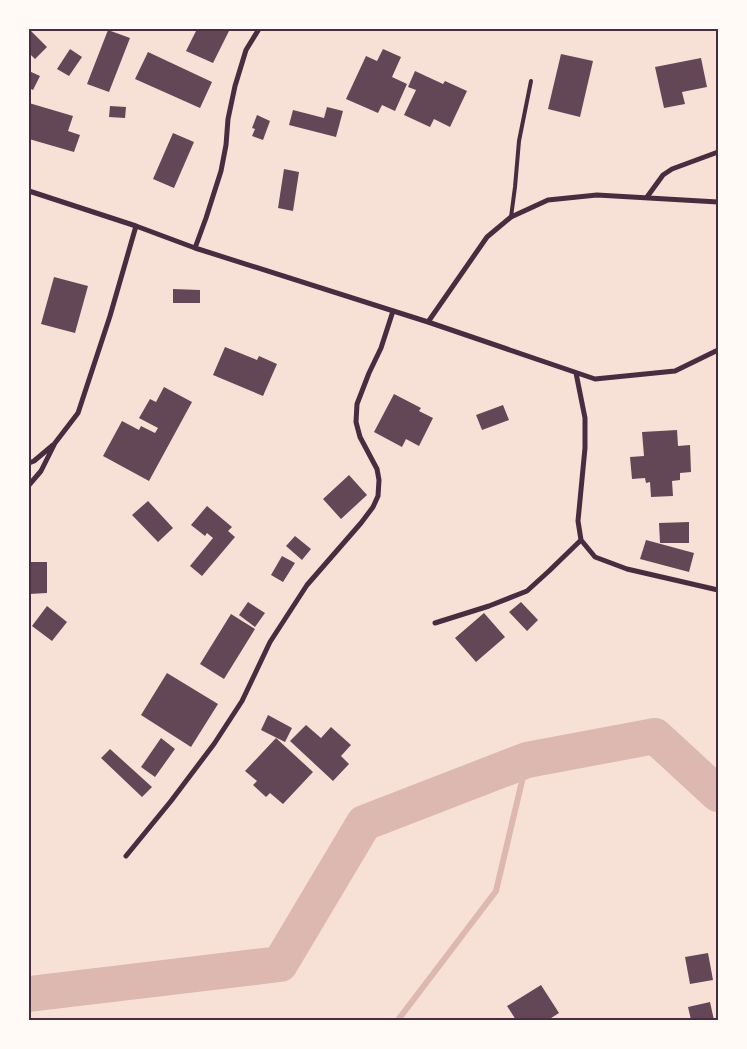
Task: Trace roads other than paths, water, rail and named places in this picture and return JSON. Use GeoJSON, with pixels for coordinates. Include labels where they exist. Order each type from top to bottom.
{"type":"FeatureCollection","features":[{"type":"Feature","properties":{"kind":"street"},"geometry":{"type":"LineString","coordinates":[[195,248],[221,171],[226,145],[228,118],[235,86],[246,50],[259,29]]}},
{"type":"Feature","properties":{"kind":"street"},"geometry":{"type":"LineString","coordinates":[[647,197],[663,174],[718,152]]}},
{"type":"Feature","properties":{"kind":"street"},"geometry":{"type":"LineString","coordinates":[[29,191],[136,226],[195,248],[428,322],[596,380],[675,371],[718,350]]}},
{"type":"Feature","properties":{"kind":"street"},"geometry":{"type":"LineString","coordinates":[[428,322],[487,237],[511,217],[548,200],[597,194],[718,202]]}},
{"type":"Feature","properties":{"kind":"street"},"geometry":{"type":"LineString","coordinates":[[29,463],[55,443],[78,413],[110,316],[136,226]]}},
{"type":"Feature","properties":{"kind":"street"},"geometry":{"type":"LineString","coordinates":[[126,856],[214,744],[242,701],[270,642],[307,585],[373,507],[378,496],[379,480],[377,469],[360,437],[356,422],[357,404],[368,373],[381,348],[393,311]]}},
{"type":"Feature","properties":{"kind":"street"},"geometry":{"type":"LineString","coordinates":[[576,373],[585,418],[585,448],[578,521],[581,540],[596,557],[627,569],[718,590]]}},
{"type":"Feature","properties":{"kind":"street"},"geometry":{"type":"LineString","coordinates":[[29,485],[42,471],[55,443]]}},
{"type":"Feature","properties":{"kind":"street"},"geometry":{"type":"LineString","coordinates":[[435,623],[489,606],[527,590],[581,540]]}},
{"type":"Feature","properties":{"kind":"lane"},"geometry":{"type":"LineString","coordinates":[[511,217],[519,141],[531,80]]}},
{"type":"Feature","properties":{"kind":"waterway"},"geometry":{"type":"LineString","coordinates":[[29,994],[280,964],[364,823],[527,760],[655,736],[718,794]]}},
{"type":"Feature","properties":{"kind":"waterway"},"geometry":{"type":"LineString","coordinates":[[398,1020],[496,891],[527,760]]}}]}
